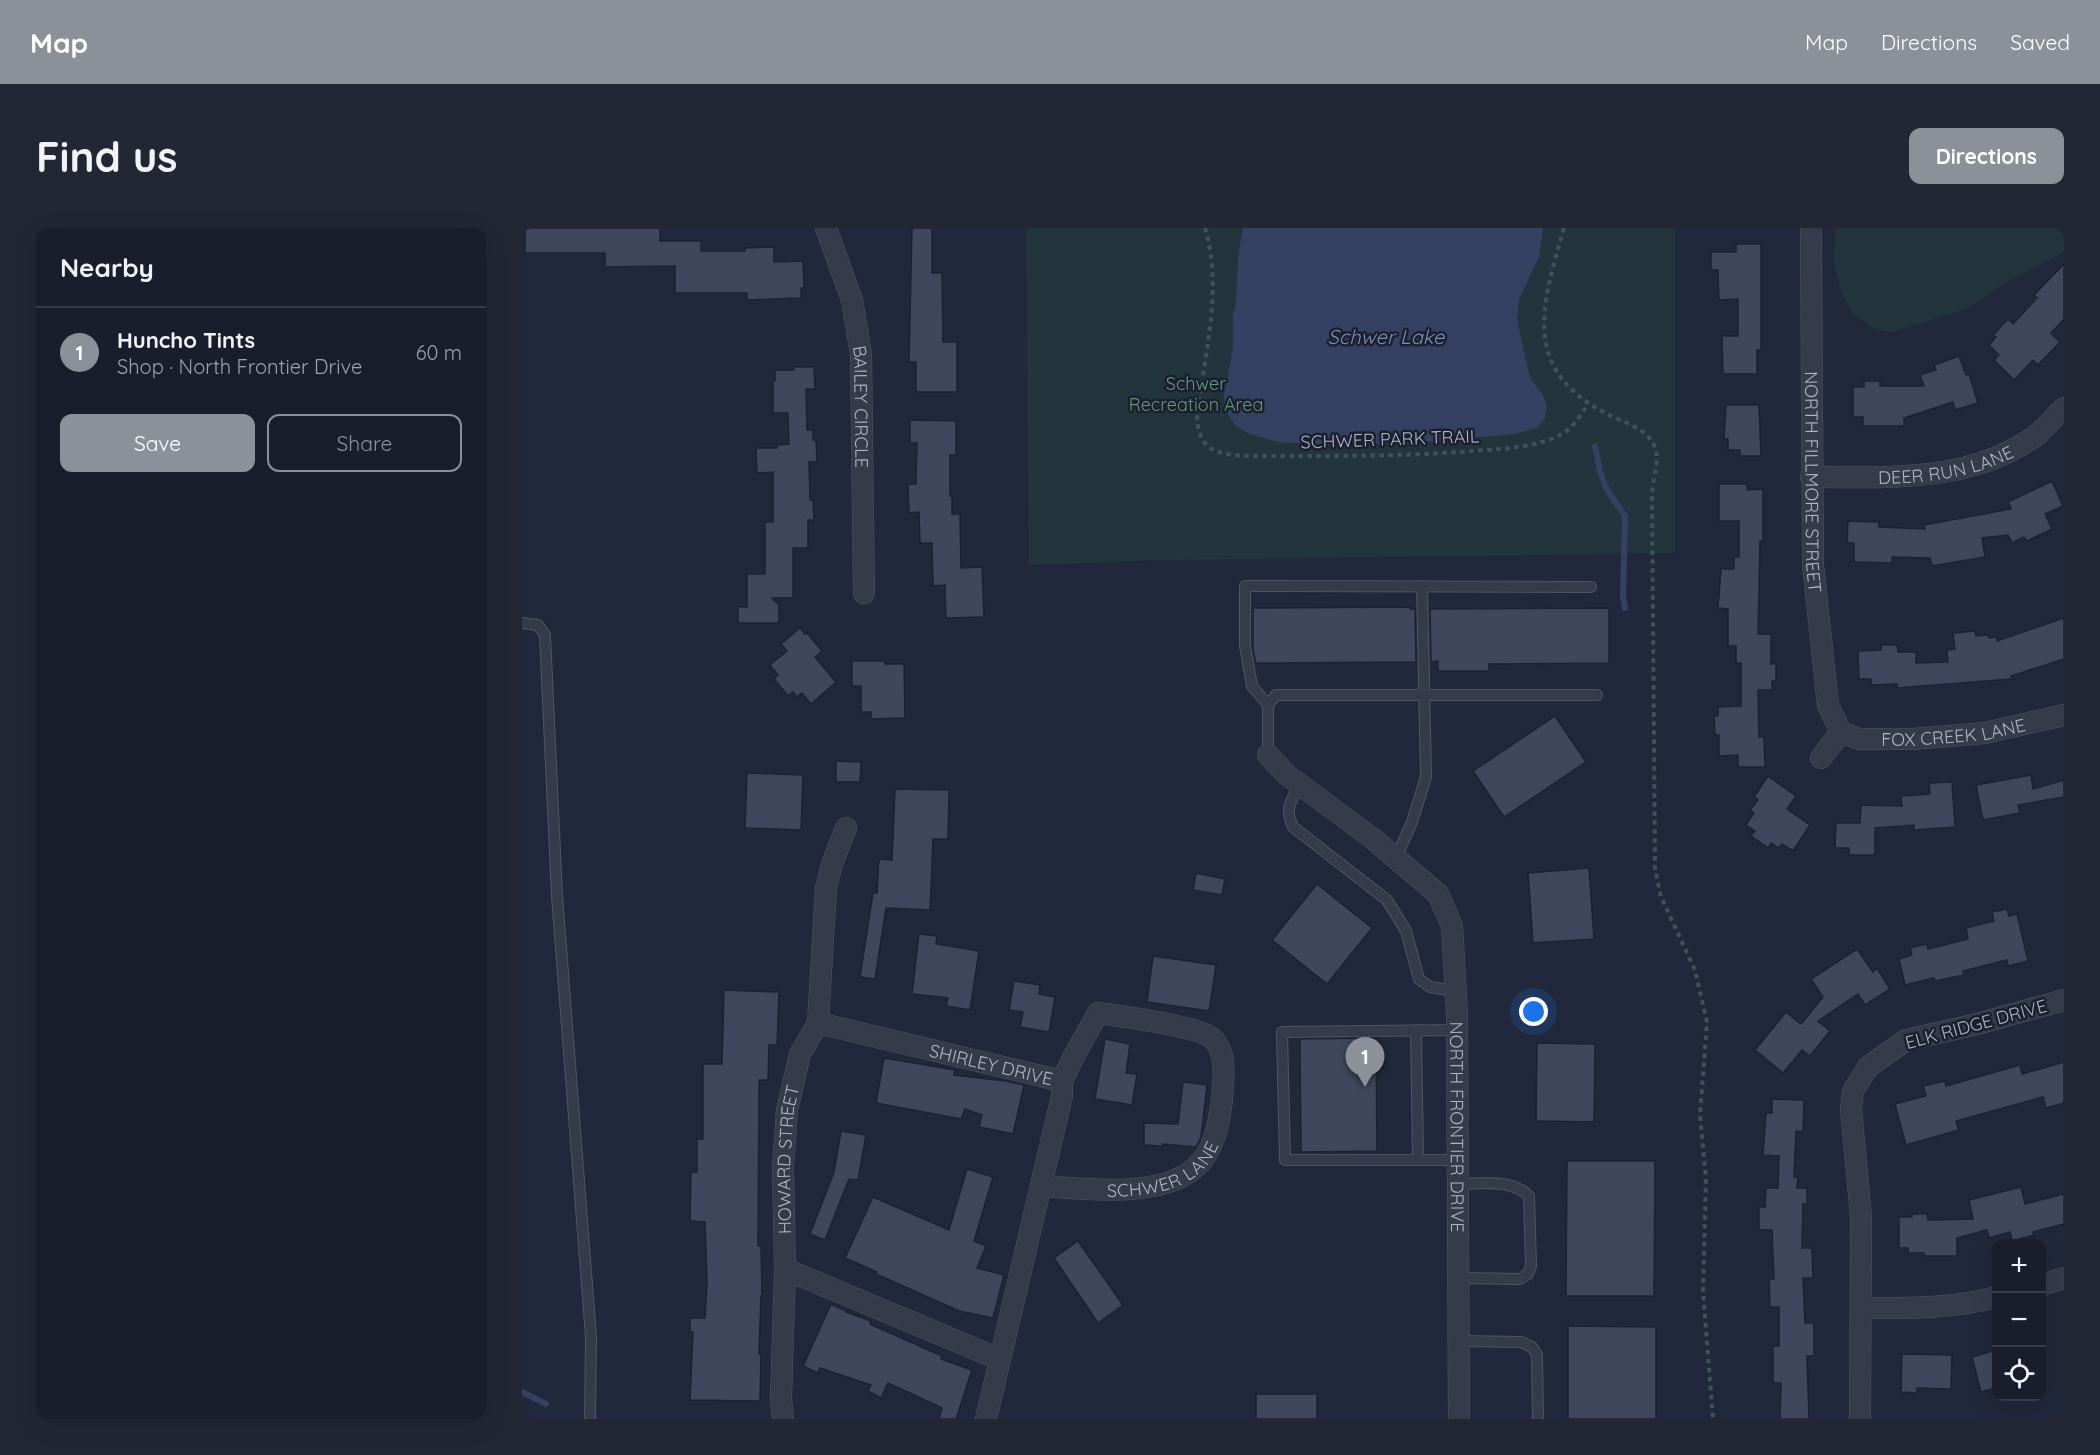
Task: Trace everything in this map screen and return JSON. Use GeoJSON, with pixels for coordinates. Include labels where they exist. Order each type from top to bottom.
{"type":"FeatureCollection","features":[{"type":"Feature","properties":{"kind":"street","name":"BAILEY CIRCLE"},"geometry":{"type":"LineString","coordinates":[[826,228],[852,300],[861,354],[864,593]]}},
{"type":"Feature","properties":{"kind":"street","name":"NORTH FILLMORE STREET"},"geometry":{"type":"LineString","coordinates":[[1811,228],[1813,565],[1828,705],[1841,732]]}},
{"type":"Feature","properties":{"kind":"street","name":"DEER RUN LANE"},"geometry":{"type":"LineString","coordinates":[[1811,477],[1909,476],[1961,470],[1996,458],[2034,436],[2064,408]]}},
{"type":"Feature","properties":{"kind":"street","name":"FOX CREEK LANE"},"geometry":{"type":"LineString","coordinates":[[1841,732],[1859,739],[1923,738],[1985,733],[2064,715]]}},
{"type":"Feature","properties":{"kind":"street"},"geometry":{"type":"LineString","coordinates":[[1821,758],[1841,732]]}},
{"type":"Feature","properties":{"kind":"street","name":"NORTH FRONTIER DRIVE"},"geometry":{"type":"LineString","coordinates":[[1268,755],[1287,775],[1372,838],[1438,894],[1452,926],[1457,1030],[1459,1419]]}},
{"type":"Feature","properties":{"kind":"street","name":"HOWARD STREET"},"geometry":{"type":"LineString","coordinates":[[785,1269],[783,1167],[787,1110],[800,1054],[818,1023],[825,888],[846,828]]}},
{"type":"Feature","properties":{"kind":"street","name":"ELK RIDGE DRIVE"},"geometry":{"type":"LineString","coordinates":[[1861,1308],[1861,1217],[1851,1108],[1853,1091],[1868,1067],[1906,1040],[1977,1024],[2064,1000]]}},
{"type":"Feature","properties":{"kind":"street","name":"SCHWER LANE"},"geometry":{"type":"LineString","coordinates":[[1041,1186],[1113,1191],[1146,1188],[1180,1178],[1197,1167],[1212,1145],[1220,1115],[1223,1080],[1222,1052],[1212,1037],[1174,1025],[1098,1013],[1062,1081]]}},
{"type":"Feature","properties":{"kind":"street","name":"SHIRLEY DRIVE"},"geometry":{"type":"LineString","coordinates":[[818,1023],[1062,1081],[1062,1096],[1041,1186]]}},
{"type":"Feature","properties":{"kind":"street"},"geometry":{"type":"LineString","coordinates":[[986,1419],[1041,1186]]}},
{"type":"Feature","properties":{"kind":"street"},"geometry":{"type":"LineString","coordinates":[[783,1419],[781,1400],[785,1269],[999,1359]]}},
{"type":"Feature","properties":{"kind":"street"},"geometry":{"type":"LineString","coordinates":[[2046,1284],[2064,1278]]}},
{"type":"Feature","properties":{"kind":"street"},"geometry":{"type":"LineString","coordinates":[[1860,1419],[1861,1308],[1971,1304],[1992,1298]]}},
{"type":"Feature","properties":{"kind":"lane"},"geometry":{"type":"LineString","coordinates":[[1268,705],[1252,686],[1245,646],[1245,586],[1591,587]]}},
{"type":"Feature","properties":{"kind":"lane"},"geometry":{"type":"LineString","coordinates":[[1396,858],[1412,822],[1426,777],[1422,586]]}},
{"type":"Feature","properties":{"kind":"lane"},"geometry":{"type":"LineString","coordinates":[[522,623],[538,625],[545,635],[557,896],[591,1337],[590,1419]]}},
{"type":"Feature","properties":{"kind":"lane"},"geometry":{"type":"LineString","coordinates":[[1268,755],[1268,705],[1276,695],[1597,695]]}},
{"type":"Feature","properties":{"kind":"lane"},"geometry":{"type":"LineString","coordinates":[[1300,785],[1289,805],[1289,818],[1293,827],[1387,900],[1407,932],[1419,978],[1431,987],[1456,992]]}},
{"type":"Feature","properties":{"kind":"lane"},"geometry":{"type":"LineString","coordinates":[[1416,1030],[1418,1160]]}},
{"type":"Feature","properties":{"kind":"lane"},"geometry":{"type":"LineString","coordinates":[[1457,1030],[1282,1032],[1286,1160],[1458,1160]]}},
{"type":"Feature","properties":{"kind":"lane"},"geometry":{"type":"LineString","coordinates":[[1458,1184],[1510,1184],[1522,1189],[1529,1196],[1532,1266],[1528,1274],[1520,1279],[1459,1278]]}},
{"type":"Feature","properties":{"kind":"lane"},"geometry":{"type":"LineString","coordinates":[[1459,1341],[1521,1342],[1532,1347],[1537,1355],[1538,1419]]}},
{"type":"Feature","properties":{"kind":"path","name":"SCHWER PARK TRAIL"},"geometry":{"type":"LineString","coordinates":[[1205,228],[1210,245],[1213,276],[1197,426],[1199,436],[1215,452],[1227,456],[1421,456],[1499,449],[1545,442],[1560,435],[1575,424],[1588,404]]}},
{"type":"Feature","properties":{"kind":"path"},"geometry":{"type":"LineString","coordinates":[[1564,228],[1545,298],[1546,344],[1550,359],[1576,394],[1588,404],[1643,432],[1651,440],[1656,450],[1652,492],[1655,869],[1661,897],[1695,970],[1707,1022],[1700,1116],[1706,1178],[1703,1291],[1713,1419]]}},
{"type":"Feature","properties":{"kind":"green space","name":"Schwer Recreation Area"},"geometry":{"type":"Polygon","coordinates":[[[1026,228],[1675,228],[1675,553],[1162,560],[1029,565],[1026,228]]]}},
{"type":"Feature","properties":{"kind":"green space"},"geometry":{"type":"Polygon","coordinates":[[[1835,228],[2064,228],[2064,252],[2005,283],[1968,308],[1892,332],[1874,329],[1854,315],[1842,294],[1834,264],[1835,228]]]}},
{"type":"Feature","properties":{"kind":"water","name":"Schwer Lake"},"geometry":{"type":"Polygon","coordinates":[[[1243,228],[1543,228],[1539,256],[1519,300],[1517,320],[1530,378],[1543,395],[1547,406],[1545,418],[1537,428],[1515,434],[1400,444],[1278,442],[1247,433],[1235,425],[1225,409],[1224,395],[1233,349],[1233,315],[1243,228]]]}},
{"type":"Feature","properties":{"kind":"building"},"geometry":{"type":"Polygon","coordinates":[[[525,228],[660,228],[660,241],[701,241],[701,251],[745,251],[745,248],[774,247],[774,262],[803,261],[804,288],[801,288],[801,298],[747,300],[747,293],[675,293],[675,266],[605,267],[605,253],[525,253],[525,228]]]}},
{"type":"Feature","properties":{"kind":"building"},"geometry":{"type":"Polygon","coordinates":[[[912,228],[932,228],[932,273],[942,273],[943,342],[957,342],[957,392],[916,392],[916,362],[909,362],[912,228]]]}},
{"type":"Feature","properties":{"kind":"building"},"geometry":{"type":"Polygon","coordinates":[[[1736,244],[1761,244],[1761,350],[1757,350],[1757,374],[1723,374],[1722,336],[1738,336],[1738,299],[1719,300],[1718,270],[1711,270],[1711,252],[1736,252],[1736,244]]]}},
{"type":"Feature","properties":{"kind":"building"},"geometry":{"type":"Polygon","coordinates":[[[2064,264],[2064,319],[2051,333],[2060,342],[2038,365],[2033,360],[2014,380],[1994,360],[1999,355],[1989,345],[1996,337],[1993,335],[2008,319],[2013,324],[2037,298],[2034,295],[2064,264]]]}},
{"type":"Feature","properties":{"kind":"building"},"geometry":{"type":"Polygon","coordinates":[[[1959,356],[1966,375],[1969,374],[1978,403],[1955,410],[1953,402],[1904,418],[1904,426],[1863,426],[1863,417],[1853,417],[1853,387],[1864,387],[1864,381],[1880,381],[1880,386],[1924,386],[1920,375],[1936,370],[1934,365],[1959,356]]]}},
{"type":"Feature","properties":{"kind":"building"},"geometry":{"type":"Polygon","coordinates":[[[794,367],[814,367],[815,389],[806,389],[807,430],[813,430],[817,462],[809,462],[810,500],[813,500],[814,520],[808,520],[808,548],[793,548],[793,598],[772,598],[779,605],[779,623],[738,623],[738,607],[747,607],[747,574],[765,574],[765,522],[773,522],[773,472],[757,473],[756,448],[777,448],[777,445],[789,444],[788,413],[773,413],[773,381],[775,381],[775,370],[794,370],[794,367]]]}},
{"type":"Feature","properties":{"kind":"building"},"geometry":{"type":"Polygon","coordinates":[[[1726,405],[1759,405],[1761,456],[1740,456],[1740,450],[1728,450],[1728,439],[1724,439],[1726,405]]]}},
{"type":"Feature","properties":{"kind":"building"},"geometry":{"type":"Polygon","coordinates":[[[910,420],[956,421],[956,455],[950,455],[952,514],[960,514],[961,568],[982,567],[984,617],[946,618],[945,585],[933,586],[932,543],[920,543],[919,512],[909,513],[908,484],[916,484],[917,443],[910,443],[910,420]]]}},
{"type":"Feature","properties":{"kind":"building"},"geometry":{"type":"Polygon","coordinates":[[[2052,481],[2063,506],[2045,514],[2052,529],[2027,541],[2024,537],[2012,543],[2008,535],[1982,538],[1985,557],[1932,566],[1930,558],[1892,557],[1892,563],[1854,562],[1854,543],[1847,543],[1848,521],[1879,522],[1879,527],[1925,529],[1924,525],[2011,509],[2008,502],[2052,481]]]}},
{"type":"Feature","properties":{"kind":"building"},"geometry":{"type":"Polygon","coordinates":[[[1719,484],[1747,484],[1747,490],[1763,489],[1758,634],[1771,634],[1771,664],[1776,664],[1776,681],[1772,681],[1772,690],[1758,690],[1759,737],[1764,737],[1765,767],[1738,767],[1738,755],[1719,756],[1719,735],[1715,735],[1714,716],[1718,716],[1718,707],[1741,706],[1741,663],[1736,663],[1736,646],[1728,646],[1728,609],[1718,608],[1721,569],[1734,569],[1734,557],[1739,557],[1739,521],[1719,521],[1719,484]]]}},
{"type":"Feature","properties":{"kind":"building"},"geometry":{"type":"Polygon","coordinates":[[[1410,607],[1410,609],[1415,609],[1416,662],[1256,663],[1253,651],[1253,608],[1410,607]]]}},
{"type":"Feature","properties":{"kind":"building"},"geometry":{"type":"Polygon","coordinates":[[[1609,608],[1609,663],[1489,664],[1489,671],[1438,671],[1438,661],[1431,662],[1430,609],[1609,608]]]}},
{"type":"Feature","properties":{"kind":"building"},"geometry":{"type":"Polygon","coordinates":[[[2064,618],[2064,659],[2011,676],[2011,679],[1897,688],[1897,684],[1871,685],[1871,679],[1859,679],[1858,651],[1881,650],[1881,645],[1897,645],[1898,652],[1916,652],[1916,663],[1948,662],[1947,650],[1955,649],[1953,633],[1975,631],[1976,636],[1997,637],[1997,641],[2064,618]]]}},
{"type":"Feature","properties":{"kind":"building"},"geometry":{"type":"Polygon","coordinates":[[[800,628],[822,651],[815,657],[836,682],[811,704],[802,693],[797,697],[793,692],[788,696],[774,679],[778,675],[770,665],[787,651],[781,644],[800,628]]]}},
{"type":"Feature","properties":{"kind":"building"},"geometry":{"type":"Polygon","coordinates":[[[852,661],[885,661],[885,664],[904,664],[905,718],[871,719],[871,712],[861,712],[861,686],[852,686],[852,661]]]}},
{"type":"Feature","properties":{"kind":"building"},"geometry":{"type":"Polygon","coordinates":[[[1555,716],[1586,762],[1504,817],[1473,771],[1555,716]]]}},
{"type":"Feature","properties":{"kind":"building"},"geometry":{"type":"Polygon","coordinates":[[[836,761],[861,762],[860,782],[836,782],[836,761]]]}},
{"type":"Feature","properties":{"kind":"building"},"geometry":{"type":"Polygon","coordinates":[[[747,773],[803,775],[801,830],[745,828],[747,773]]]}},
{"type":"Feature","properties":{"kind":"building"},"geometry":{"type":"Polygon","coordinates":[[[2031,775],[2033,789],[2064,780],[2064,797],[2018,805],[2020,813],[1983,820],[1976,785],[2031,775]]]}},
{"type":"Feature","properties":{"kind":"building"},"geometry":{"type":"Polygon","coordinates":[[[1768,776],[1796,796],[1787,809],[1810,825],[1793,851],[1782,844],[1779,848],[1771,843],[1768,848],[1751,836],[1755,831],[1746,825],[1754,813],[1750,810],[1758,800],[1754,797],[1768,776]]]}},
{"type":"Feature","properties":{"kind":"building"},"geometry":{"type":"Polygon","coordinates":[[[1952,782],[1955,827],[1914,830],[1914,825],[1875,828],[1875,855],[1849,855],[1849,848],[1835,848],[1836,823],[1860,823],[1861,805],[1902,806],[1901,796],[1930,794],[1929,783],[1952,782]]]}},
{"type":"Feature","properties":{"kind":"building"},"geometry":{"type":"Polygon","coordinates":[[[895,789],[949,790],[948,839],[933,839],[930,910],[886,908],[875,979],[860,977],[873,893],[877,893],[879,859],[892,860],[895,789]]]}},
{"type":"Feature","properties":{"kind":"building"},"geometry":{"type":"Polygon","coordinates":[[[1589,868],[1594,939],[1533,943],[1528,873],[1589,868]]]}},
{"type":"Feature","properties":{"kind":"building"},"geometry":{"type":"Polygon","coordinates":[[[1196,873],[1225,879],[1222,895],[1193,890],[1196,873]]]}},
{"type":"Feature","properties":{"kind":"building"},"geometry":{"type":"Polygon","coordinates":[[[1317,884],[1372,928],[1327,984],[1272,940],[1317,884]]]}},
{"type":"Feature","properties":{"kind":"building"},"geometry":{"type":"Polygon","coordinates":[[[2007,909],[2009,916],[2017,914],[2028,961],[2008,966],[2007,960],[1963,971],[1964,975],[1935,981],[1934,978],[1905,985],[1899,959],[1912,955],[1910,948],[1927,944],[1928,949],[1968,939],[1966,928],[1994,921],[1992,912],[2007,909]]]}},
{"type":"Feature","properties":{"kind":"building"},"geometry":{"type":"Polygon","coordinates":[[[919,934],[937,936],[936,944],[979,951],[970,1010],[946,1006],[948,998],[912,994],[919,934]]]}},
{"type":"Feature","properties":{"kind":"building"},"geometry":{"type":"Polygon","coordinates":[[[1857,949],[1873,972],[1877,968],[1890,989],[1865,1005],[1858,994],[1818,1021],[1830,1031],[1810,1056],[1802,1050],[1783,1073],[1755,1050],[1786,1012],[1801,1024],[1823,997],[1811,979],[1857,949]]]}},
{"type":"Feature","properties":{"kind":"building"},"geometry":{"type":"Polygon","coordinates":[[[1153,956],[1216,965],[1209,1011],[1147,1002],[1153,956]]]}},
{"type":"Feature","properties":{"kind":"building"},"geometry":{"type":"Polygon","coordinates":[[[1014,981],[1040,985],[1039,994],[1055,997],[1049,1032],[1020,1027],[1023,1012],[1009,1010],[1014,981]]]}},
{"type":"Feature","properties":{"kind":"building"},"geometry":{"type":"Polygon","coordinates":[[[724,990],[779,992],[777,1045],[769,1045],[768,1080],[759,1080],[758,1246],[761,1246],[762,1296],[759,1354],[761,1354],[760,1401],[690,1400],[693,1332],[690,1332],[690,1318],[705,1318],[707,1282],[705,1222],[690,1221],[691,1172],[697,1172],[697,1139],[703,1139],[703,1064],[722,1064],[724,990]]]}},
{"type":"Feature","properties":{"kind":"building"},"geometry":{"type":"Polygon","coordinates":[[[1376,1038],[1377,1151],[1301,1152],[1300,1039],[1376,1038]]]}},
{"type":"Feature","properties":{"kind":"building"},"geometry":{"type":"Polygon","coordinates":[[[1105,1039],[1130,1044],[1126,1073],[1137,1074],[1132,1105],[1095,1099],[1105,1039]]]}},
{"type":"Feature","properties":{"kind":"building"},"geometry":{"type":"Polygon","coordinates":[[[1537,1043],[1595,1044],[1594,1122],[1536,1121],[1537,1043]]]}},
{"type":"Feature","properties":{"kind":"building"},"geometry":{"type":"Polygon","coordinates":[[[884,1058],[955,1070],[954,1075],[1024,1085],[1013,1134],[979,1127],[982,1115],[965,1109],[961,1119],[876,1103],[884,1058]]]}},
{"type":"Feature","properties":{"kind":"building"},"geometry":{"type":"Polygon","coordinates":[[[2064,1062],[2064,1103],[2046,1108],[2043,1097],[1956,1121],[1959,1130],[1906,1145],[1895,1104],[1926,1096],[1923,1086],[1945,1081],[1946,1086],[2020,1065],[2022,1074],[2064,1062]]]}},
{"type":"Feature","properties":{"kind":"building"},"geometry":{"type":"Polygon","coordinates":[[[1183,1082],[1207,1085],[1201,1137],[1196,1147],[1144,1145],[1144,1123],[1178,1124],[1183,1082]]]}},
{"type":"Feature","properties":{"kind":"building"},"geometry":{"type":"Polygon","coordinates":[[[1772,1099],[1804,1100],[1803,1132],[1796,1131],[1794,1177],[1798,1177],[1797,1188],[1807,1188],[1807,1204],[1803,1204],[1802,1248],[1812,1248],[1813,1278],[1803,1278],[1805,1323],[1814,1323],[1814,1356],[1807,1356],[1809,1419],[1780,1419],[1781,1383],[1773,1383],[1773,1346],[1779,1346],[1779,1307],[1770,1307],[1769,1280],[1774,1279],[1772,1230],[1759,1230],[1759,1207],[1765,1207],[1766,1188],[1778,1188],[1779,1156],[1763,1155],[1766,1113],[1772,1113],[1772,1099]]]}},
{"type":"Feature","properties":{"kind":"building"},"geometry":{"type":"Polygon","coordinates":[[[841,1131],[866,1135],[858,1180],[849,1179],[825,1240],[810,1234],[834,1172],[841,1131]]]}},
{"type":"Feature","properties":{"kind":"building"},"geometry":{"type":"Polygon","coordinates":[[[1567,1161],[1655,1161],[1654,1296],[1566,1296],[1567,1161]]]}},
{"type":"Feature","properties":{"kind":"building"},"geometry":{"type":"Polygon","coordinates":[[[967,1169],[993,1177],[974,1241],[986,1246],[977,1268],[1004,1275],[993,1318],[959,1311],[845,1258],[873,1197],[949,1230],[967,1169]]]}},
{"type":"Feature","properties":{"kind":"building"},"geometry":{"type":"Polygon","coordinates":[[[2021,1187],[2025,1204],[2064,1194],[2064,1224],[2033,1232],[2034,1235],[2019,1239],[2012,1239],[2010,1232],[1989,1238],[1987,1230],[1957,1238],[1957,1256],[1924,1256],[1924,1253],[1908,1253],[1908,1248],[1899,1248],[1899,1217],[1927,1214],[1928,1220],[1973,1219],[1969,1200],[2021,1187]]]}},
{"type":"Feature","properties":{"kind":"building"},"geometry":{"type":"Polygon","coordinates":[[[1078,1241],[1123,1305],[1098,1323],[1054,1258],[1078,1241]]]}},
{"type":"Feature","properties":{"kind":"building"},"geometry":{"type":"Polygon","coordinates":[[[831,1304],[942,1356],[941,1359],[972,1370],[956,1419],[939,1419],[942,1408],[888,1383],[881,1398],[868,1391],[871,1385],[820,1368],[818,1373],[803,1366],[831,1304]]]}},
{"type":"Feature","properties":{"kind":"building"},"geometry":{"type":"Polygon","coordinates":[[[1568,1326],[1656,1327],[1656,1419],[1568,1419],[1568,1326]]]}},
{"type":"Feature","properties":{"kind":"building"},"geometry":{"type":"Polygon","coordinates":[[[1992,1351],[1992,1389],[1981,1392],[1972,1357],[1992,1351]]]}},
{"type":"Feature","properties":{"kind":"building"},"geometry":{"type":"Polygon","coordinates":[[[1902,1354],[1952,1355],[1951,1389],[1917,1388],[1917,1393],[1901,1392],[1902,1354]]]}},
{"type":"Feature","properties":{"kind":"building"},"geometry":{"type":"Polygon","coordinates":[[[1256,1394],[1317,1394],[1317,1419],[1256,1419],[1256,1394]]]}},
{"type":"Feature","properties":{"kind":"waterway"},"geometry":{"type":"LineString","coordinates":[[1595,446],[1607,490],[1625,516],[1623,596],[1625,608]]}},
{"type":"Feature","properties":{"kind":"waterway"},"geometry":{"type":"LineString","coordinates":[[522,1392],[546,1404]]}},
{"type":"Feature","properties":{"kind":"place","name":"Huncho Tints"},"geometry":{"type":"Point","coordinates":[1365,1087]}}]}
